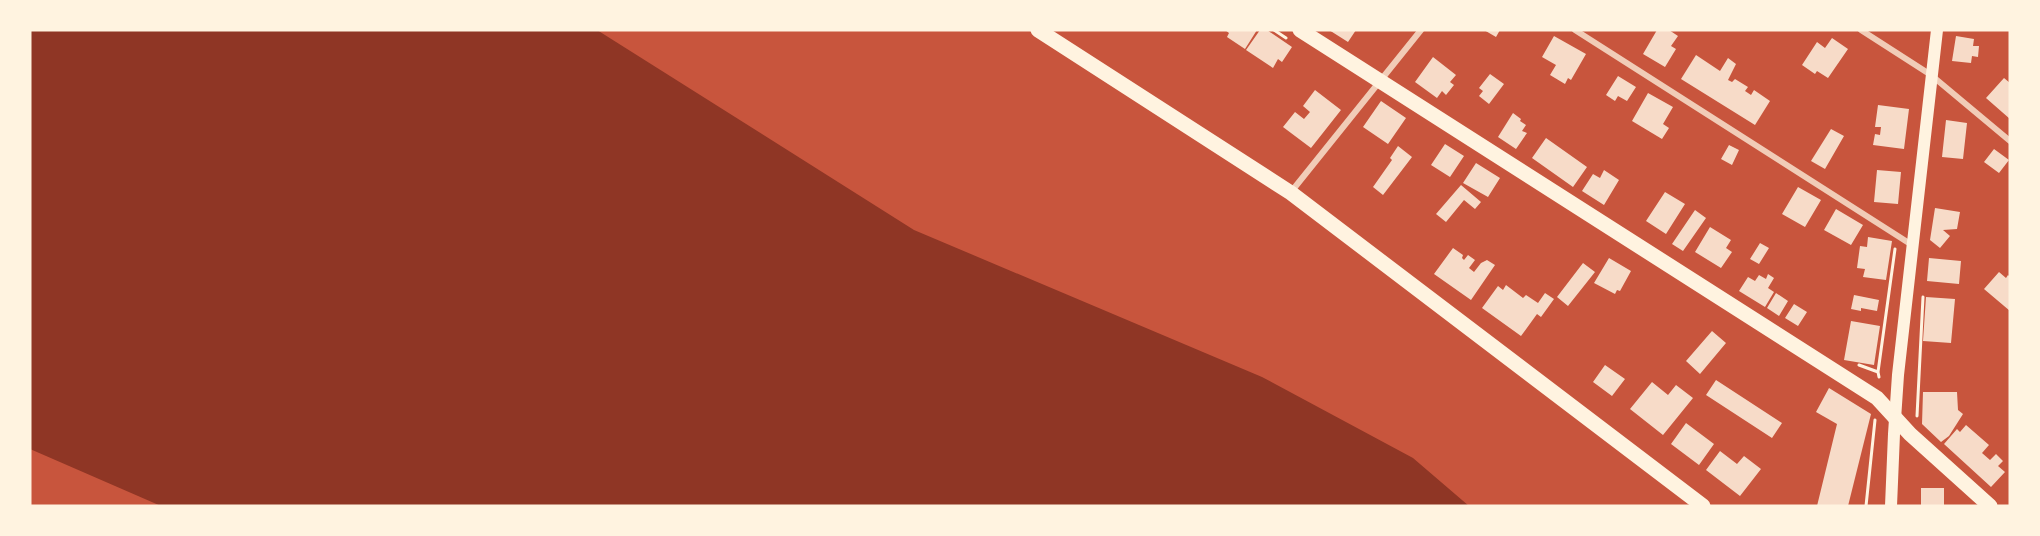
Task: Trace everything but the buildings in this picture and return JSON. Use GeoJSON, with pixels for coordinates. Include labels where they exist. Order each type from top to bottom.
{"type":"FeatureCollection","features":[{"type":"Feature","properties":{"kind":"main road"},"geometry":{"type":"LineString","coordinates":[[1038,30],[1291,193],[1703,506]]}},
{"type":"Feature","properties":{"kind":"main road"},"geometry":{"type":"LineString","coordinates":[[1300,30],[1877,398],[1910,434],[1990,506]]}},
{"type":"Feature","properties":{"kind":"main road"},"geometry":{"type":"LineString","coordinates":[[1892,506],[1895,417],[1937,30]]}},
{"type":"Feature","properties":{"kind":"street"},"geometry":{"type":"LineString","coordinates":[[1291,193],[1421,30]]}},
{"type":"Feature","properties":{"kind":"street"},"geometry":{"type":"LineString","coordinates":[[1575,30],[1912,245]]}},
{"type":"Feature","properties":{"kind":"street"},"geometry":{"type":"LineString","coordinates":[[1861,30],[1931,75],[2010,141]]}},
{"type":"Feature","properties":{"kind":"path"},"geometry":{"type":"LineString","coordinates":[[1866,506],[1875,417]]}},
{"type":"Feature","properties":{"kind":"shaded area"},"geometry":{"type":"Polygon","coordinates":[[[30,30],[597,30],[914,230],[1262,377],[1413,458],[1469,506],[161,506],[30,449],[30,30]]]}}]}
